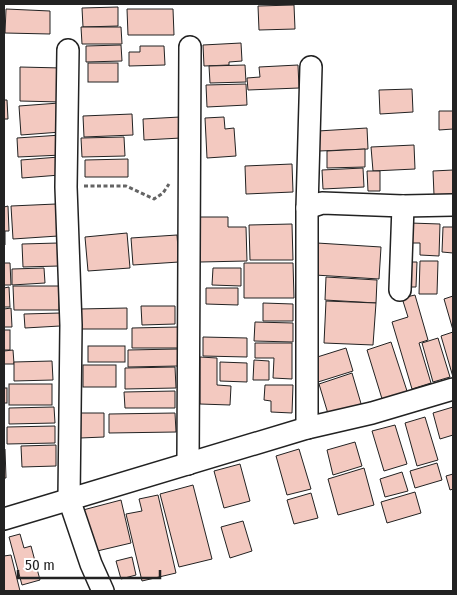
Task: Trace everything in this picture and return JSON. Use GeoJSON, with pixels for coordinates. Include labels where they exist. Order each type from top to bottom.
{"type":"FeatureCollection","features":[{"type":"Feature","properties":{"kind":"street"},"geometry":{"type":"LineString","coordinates":[[188,464],[190,47]]}},
{"type":"Feature","properties":{"kind":"street"},"geometry":{"type":"LineString","coordinates":[[68,50],[66,187],[71,325],[69,500],[91,564],[103,591]]}},
{"type":"Feature","properties":{"kind":"street"},"geometry":{"type":"LineString","coordinates":[[308,428],[307,208],[311,68]]}},
{"type":"Feature","properties":{"kind":"street"},"geometry":{"type":"LineString","coordinates":[[307,208],[322,204],[453,205]]}},
{"type":"Feature","properties":{"kind":"street"},"geometry":{"type":"LineString","coordinates":[[400,290],[403,206]]}},
{"type":"Feature","properties":{"kind":"street"},"geometry":{"type":"LineString","coordinates":[[4,519],[308,428],[372,413],[453,389]]}},
{"type":"Feature","properties":{"kind":"path"},"geometry":{"type":"LineString","coordinates":[[66,187],[91,185],[126,186],[154,199],[163,193],[170,182],[189,165]]}},
{"type":"Feature","properties":{"kind":"building"},"geometry":{"type":"Polygon","coordinates":[[[294,5],[295,29],[259,30],[258,6],[294,5]]]}},
{"type":"Feature","properties":{"kind":"building"},"geometry":{"type":"Polygon","coordinates":[[[118,7],[118,26],[83,27],[82,8],[118,7]]]}},
{"type":"Feature","properties":{"kind":"building"},"geometry":{"type":"Polygon","coordinates":[[[6,9],[50,11],[50,34],[5,33],[6,9]]]}},
{"type":"Feature","properties":{"kind":"building"},"geometry":{"type":"Polygon","coordinates":[[[127,9],[173,9],[174,35],[128,35],[127,9]]]}},
{"type":"Feature","properties":{"kind":"building"},"geometry":{"type":"Polygon","coordinates":[[[81,27],[121,27],[122,44],[82,44],[81,27]]]}},
{"type":"Feature","properties":{"kind":"building"},"geometry":{"type":"Polygon","coordinates":[[[241,43],[242,61],[229,62],[229,65],[204,66],[203,45],[241,43]]]}},
{"type":"Feature","properties":{"kind":"building"},"geometry":{"type":"Polygon","coordinates":[[[121,45],[122,61],[86,62],[86,46],[121,45]]]}},
{"type":"Feature","properties":{"kind":"building"},"geometry":{"type":"Polygon","coordinates":[[[140,46],[164,46],[165,65],[129,66],[129,52],[140,52],[140,46]]]}},
{"type":"Feature","properties":{"kind":"building"},"geometry":{"type":"Polygon","coordinates":[[[88,63],[118,63],[118,82],[88,82],[88,63]]]}},
{"type":"Feature","properties":{"kind":"building"},"geometry":{"type":"Polygon","coordinates":[[[245,65],[246,82],[210,83],[209,66],[245,65]]]}},
{"type":"Feature","properties":{"kind":"building"},"geometry":{"type":"Polygon","coordinates":[[[298,65],[299,88],[248,90],[247,78],[260,77],[259,67],[298,65]]]}},
{"type":"Feature","properties":{"kind":"building"},"geometry":{"type":"Polygon","coordinates":[[[20,67],[62,68],[61,102],[20,101],[20,67]]]}},
{"type":"Feature","properties":{"kind":"building"},"geometry":{"type":"Polygon","coordinates":[[[246,84],[247,105],[207,107],[206,85],[246,84]]]}},
{"type":"Feature","properties":{"kind":"building"},"geometry":{"type":"Polygon","coordinates":[[[412,89],[413,112],[380,114],[379,90],[412,89]]]}},
{"type":"Feature","properties":{"kind":"building"},"geometry":{"type":"Polygon","coordinates":[[[4,100],[7,100],[8,119],[4,119],[4,100]]]}},
{"type":"Feature","properties":{"kind":"building"},"geometry":{"type":"Polygon","coordinates":[[[59,103],[61,132],[21,135],[19,106],[59,103]]]}},
{"type":"Feature","properties":{"kind":"building"},"geometry":{"type":"Polygon","coordinates":[[[439,111],[453,111],[453,129],[439,130],[439,111]]]}},
{"type":"Feature","properties":{"kind":"building"},"geometry":{"type":"Polygon","coordinates":[[[132,114],[133,135],[84,137],[83,116],[132,114]]]}},
{"type":"Feature","properties":{"kind":"building"},"geometry":{"type":"Polygon","coordinates":[[[180,117],[181,138],[144,140],[143,119],[180,117]]]}},
{"type":"Feature","properties":{"kind":"building"},"geometry":{"type":"Polygon","coordinates":[[[224,117],[225,129],[234,128],[236,156],[207,158],[205,118],[224,117]]]}},
{"type":"Feature","properties":{"kind":"building"},"geometry":{"type":"Polygon","coordinates":[[[367,128],[368,149],[319,151],[318,131],[367,128]]]}},
{"type":"Feature","properties":{"kind":"building"},"geometry":{"type":"Polygon","coordinates":[[[61,135],[62,155],[18,157],[17,138],[61,135]]]}},
{"type":"Feature","properties":{"kind":"building"},"geometry":{"type":"Polygon","coordinates":[[[124,137],[125,156],[82,157],[81,138],[124,137]]]}},
{"type":"Feature","properties":{"kind":"building"},"geometry":{"type":"Polygon","coordinates":[[[414,145],[415,169],[373,171],[371,147],[414,145]]]}},
{"type":"Feature","properties":{"kind":"building"},"geometry":{"type":"Polygon","coordinates":[[[365,149],[365,167],[327,168],[327,151],[365,149]]]}},
{"type":"Feature","properties":{"kind":"building"},"geometry":{"type":"Polygon","coordinates":[[[59,157],[60,175],[22,178],[21,160],[59,157]]]}},
{"type":"Feature","properties":{"kind":"building"},"geometry":{"type":"Polygon","coordinates":[[[128,159],[128,177],[85,177],[85,160],[128,159]]]}},
{"type":"Feature","properties":{"kind":"building"},"geometry":{"type":"Polygon","coordinates":[[[292,164],[293,192],[246,194],[245,166],[292,164]]]}},
{"type":"Feature","properties":{"kind":"building"},"geometry":{"type":"Polygon","coordinates":[[[363,168],[364,187],[323,189],[322,170],[363,168]]]}},
{"type":"Feature","properties":{"kind":"building"},"geometry":{"type":"Polygon","coordinates":[[[453,170],[453,194],[434,195],[433,171],[453,170]]]}},
{"type":"Feature","properties":{"kind":"building"},"geometry":{"type":"Polygon","coordinates":[[[367,171],[380,171],[380,191],[368,191],[367,171]]]}},
{"type":"Feature","properties":{"kind":"building"},"geometry":{"type":"Polygon","coordinates":[[[56,204],[58,236],[13,239],[11,206],[56,204]]]}},
{"type":"Feature","properties":{"kind":"building"},"geometry":{"type":"Polygon","coordinates":[[[8,206],[9,231],[5,231],[4,245],[4,207],[8,206]]]}},
{"type":"Feature","properties":{"kind":"building"},"geometry":{"type":"Polygon","coordinates":[[[200,217],[228,217],[228,227],[246,227],[247,261],[200,262],[200,217]]]}},
{"type":"Feature","properties":{"kind":"building"},"geometry":{"type":"Polygon","coordinates":[[[410,223],[440,224],[439,256],[420,255],[420,243],[409,243],[410,223]]]}},
{"type":"Feature","properties":{"kind":"building"},"geometry":{"type":"Polygon","coordinates":[[[292,224],[293,260],[250,260],[249,225],[292,224]]]}},
{"type":"Feature","properties":{"kind":"building"},"geometry":{"type":"Polygon","coordinates":[[[443,227],[453,227],[453,253],[442,252],[443,227]]]}},
{"type":"Feature","properties":{"kind":"building"},"geometry":{"type":"Polygon","coordinates":[[[127,233],[130,268],[88,271],[85,237],[127,233]]]}},
{"type":"Feature","properties":{"kind":"building"},"geometry":{"type":"Polygon","coordinates":[[[177,235],[179,262],[133,265],[131,238],[177,235]]]}},
{"type":"Feature","properties":{"kind":"building"},"geometry":{"type":"Polygon","coordinates":[[[58,243],[59,266],[23,267],[22,244],[58,243]]]}},
{"type":"Feature","properties":{"kind":"building"},"geometry":{"type":"Polygon","coordinates":[[[317,243],[381,247],[379,279],[315,275],[317,243]]]}},
{"type":"Feature","properties":{"kind":"building"},"geometry":{"type":"Polygon","coordinates":[[[420,261],[438,261],[437,294],[419,294],[420,261]]]}},
{"type":"Feature","properties":{"kind":"building"},"geometry":{"type":"Polygon","coordinates":[[[406,262],[417,262],[416,287],[405,287],[406,262]]]}},
{"type":"Feature","properties":{"kind":"building"},"geometry":{"type":"Polygon","coordinates":[[[4,263],[10,263],[11,285],[4,285],[4,263]]]}},
{"type":"Feature","properties":{"kind":"building"},"geometry":{"type":"Polygon","coordinates":[[[244,263],[293,263],[294,298],[244,298],[244,263]]]}},
{"type":"Feature","properties":{"kind":"building"},"geometry":{"type":"Polygon","coordinates":[[[44,268],[45,283],[12,285],[12,269],[44,268]]]}},
{"type":"Feature","properties":{"kind":"building"},"geometry":{"type":"Polygon","coordinates":[[[213,268],[241,268],[241,286],[212,285],[213,268]]]}},
{"type":"Feature","properties":{"kind":"building"},"geometry":{"type":"Polygon","coordinates":[[[326,277],[377,280],[376,303],[325,300],[326,277]]]}},
{"type":"Feature","properties":{"kind":"building"},"geometry":{"type":"Polygon","coordinates":[[[13,286],[59,286],[59,310],[14,310],[13,286]]]}},
{"type":"Feature","properties":{"kind":"building"},"geometry":{"type":"Polygon","coordinates":[[[9,287],[10,307],[4,307],[4,288],[9,287]]]}},
{"type":"Feature","properties":{"kind":"building"},"geometry":{"type":"Polygon","coordinates":[[[206,288],[238,288],[238,305],[206,304],[206,288]]]}},
{"type":"Feature","properties":{"kind":"building"},"geometry":{"type":"Polygon","coordinates":[[[415,295],[428,340],[419,343],[431,383],[412,389],[392,322],[408,317],[402,298],[415,295]]]}},
{"type":"Feature","properties":{"kind":"building"},"geometry":{"type":"Polygon","coordinates":[[[453,296],[453,330],[444,299],[453,296]]]}},
{"type":"Feature","properties":{"kind":"building"},"geometry":{"type":"Polygon","coordinates":[[[326,301],[376,303],[373,345],[324,343],[326,301]]]}},
{"type":"Feature","properties":{"kind":"building"},"geometry":{"type":"Polygon","coordinates":[[[263,303],[293,304],[293,321],[263,321],[263,303]]]}},
{"type":"Feature","properties":{"kind":"building"},"geometry":{"type":"Polygon","coordinates":[[[141,306],[175,306],[175,324],[142,325],[141,306]]]}},
{"type":"Feature","properties":{"kind":"building"},"geometry":{"type":"Polygon","coordinates":[[[11,308],[12,327],[4,327],[4,309],[11,308]]]}},
{"type":"Feature","properties":{"kind":"building"},"geometry":{"type":"Polygon","coordinates":[[[127,308],[127,329],[81,329],[80,309],[127,308]]]}},
{"type":"Feature","properties":{"kind":"building"},"geometry":{"type":"Polygon","coordinates":[[[60,313],[60,326],[25,328],[24,314],[60,313]]]}},
{"type":"Feature","properties":{"kind":"building"},"geometry":{"type":"Polygon","coordinates":[[[255,322],[293,323],[293,342],[254,341],[255,322]]]}},
{"type":"Feature","properties":{"kind":"building"},"geometry":{"type":"Polygon","coordinates":[[[178,327],[178,348],[132,348],[132,328],[178,327]]]}},
{"type":"Feature","properties":{"kind":"building"},"geometry":{"type":"Polygon","coordinates":[[[4,330],[10,330],[10,350],[4,350],[4,330]]]}},
{"type":"Feature","properties":{"kind":"building"},"geometry":{"type":"Polygon","coordinates":[[[453,332],[453,377],[441,336],[453,332]]]}},
{"type":"Feature","properties":{"kind":"building"},"geometry":{"type":"Polygon","coordinates":[[[203,337],[247,338],[247,357],[203,356],[203,337]]]}},
{"type":"Feature","properties":{"kind":"building"},"geometry":{"type":"Polygon","coordinates":[[[438,338],[450,377],[433,382],[422,343],[438,338]]]}},
{"type":"Feature","properties":{"kind":"building"},"geometry":{"type":"Polygon","coordinates":[[[391,342],[408,394],[383,402],[367,350],[391,342]]]}},
{"type":"Feature","properties":{"kind":"building"},"geometry":{"type":"Polygon","coordinates":[[[255,343],[292,343],[292,379],[273,378],[274,358],[255,358],[255,343]]]}},
{"type":"Feature","properties":{"kind":"building"},"geometry":{"type":"Polygon","coordinates":[[[88,346],[125,346],[125,362],[88,362],[88,346]]]}},
{"type":"Feature","properties":{"kind":"building"},"geometry":{"type":"Polygon","coordinates":[[[346,348],[353,371],[318,382],[311,359],[346,348]]]}},
{"type":"Feature","properties":{"kind":"building"},"geometry":{"type":"Polygon","coordinates":[[[178,349],[178,366],[128,367],[128,350],[178,349]]]}},
{"type":"Feature","properties":{"kind":"building"},"geometry":{"type":"Polygon","coordinates":[[[13,350],[14,364],[4,364],[4,351],[13,350]]]}},
{"type":"Feature","properties":{"kind":"building"},"geometry":{"type":"Polygon","coordinates":[[[200,357],[217,358],[217,385],[231,386],[230,405],[200,404],[200,357]]]}},
{"type":"Feature","properties":{"kind":"building"},"geometry":{"type":"Polygon","coordinates":[[[254,360],[269,361],[269,380],[253,380],[254,360]]]}},
{"type":"Feature","properties":{"kind":"building"},"geometry":{"type":"Polygon","coordinates":[[[52,361],[53,380],[14,381],[14,362],[52,361]]]}},
{"type":"Feature","properties":{"kind":"building"},"geometry":{"type":"Polygon","coordinates":[[[220,362],[247,363],[247,382],[220,381],[220,362]]]}},
{"type":"Feature","properties":{"kind":"building"},"geometry":{"type":"Polygon","coordinates":[[[83,365],[116,365],[116,387],[83,387],[83,365]]]}},
{"type":"Feature","properties":{"kind":"building"},"geometry":{"type":"Polygon","coordinates":[[[175,367],[176,388],[125,389],[125,368],[175,367]]]}},
{"type":"Feature","properties":{"kind":"building"},"geometry":{"type":"Polygon","coordinates":[[[352,373],[362,407],[329,417],[319,384],[352,373]]]}},
{"type":"Feature","properties":{"kind":"building"},"geometry":{"type":"Polygon","coordinates":[[[9,384],[52,384],[52,405],[9,405],[9,384]]]}},
{"type":"Feature","properties":{"kind":"building"},"geometry":{"type":"Polygon","coordinates":[[[265,385],[293,385],[292,413],[271,412],[271,401],[264,400],[265,385]]]}},
{"type":"Feature","properties":{"kind":"building"},"geometry":{"type":"Polygon","coordinates":[[[4,388],[7,388],[7,403],[4,403],[4,388]]]}},
{"type":"Feature","properties":{"kind":"building"},"geometry":{"type":"Polygon","coordinates":[[[175,391],[175,408],[125,408],[124,392],[175,391]]]}},
{"type":"Feature","properties":{"kind":"building"},"geometry":{"type":"Polygon","coordinates":[[[54,407],[55,423],[9,424],[9,408],[54,407]]]}},
{"type":"Feature","properties":{"kind":"building"},"geometry":{"type":"Polygon","coordinates":[[[453,407],[453,435],[440,439],[433,413],[453,407]]]}},
{"type":"Feature","properties":{"kind":"building"},"geometry":{"type":"Polygon","coordinates":[[[80,413],[104,413],[104,437],[80,438],[80,413]]]}},
{"type":"Feature","properties":{"kind":"building"},"geometry":{"type":"Polygon","coordinates":[[[175,413],[176,432],[109,433],[109,414],[175,413]]]}},
{"type":"Feature","properties":{"kind":"building"},"geometry":{"type":"Polygon","coordinates":[[[425,417],[438,460],[417,466],[405,423],[425,417]]]}},
{"type":"Feature","properties":{"kind":"building"},"geometry":{"type":"Polygon","coordinates":[[[395,425],[407,464],[384,471],[372,431],[395,425]]]}},
{"type":"Feature","properties":{"kind":"building"},"geometry":{"type":"Polygon","coordinates":[[[55,426],[55,443],[7,444],[7,427],[55,426]]]}},
{"type":"Feature","properties":{"kind":"building"},"geometry":{"type":"Polygon","coordinates":[[[355,442],[362,466],[333,475],[327,450],[355,442]]]}},
{"type":"Feature","properties":{"kind":"building"},"geometry":{"type":"Polygon","coordinates":[[[56,445],[56,466],[22,467],[21,446],[56,445]]]}},
{"type":"Feature","properties":{"kind":"building"},"geometry":{"type":"Polygon","coordinates":[[[5,449],[6,478],[4,478],[5,449]]]}},
{"type":"Feature","properties":{"kind":"building"},"geometry":{"type":"Polygon","coordinates":[[[299,449],[311,489],[287,495],[276,456],[299,449]]]}},
{"type":"Feature","properties":{"kind":"building"},"geometry":{"type":"Polygon","coordinates":[[[437,463],[442,480],[415,488],[410,471],[437,463]]]}},
{"type":"Feature","properties":{"kind":"building"},"geometry":{"type":"Polygon","coordinates":[[[240,464],[250,501],[224,508],[214,471],[240,464]]]}},
{"type":"Feature","properties":{"kind":"building"},"geometry":{"type":"Polygon","coordinates":[[[364,468],[374,505],[338,515],[328,479],[364,468]]]}},
{"type":"Feature","properties":{"kind":"building"},"geometry":{"type":"Polygon","coordinates":[[[402,472],[408,491],[385,497],[380,479],[402,472]]]}},
{"type":"Feature","properties":{"kind":"building"},"geometry":{"type":"Polygon","coordinates":[[[453,474],[453,489],[450,490],[446,476],[453,474]]]}},
{"type":"Feature","properties":{"kind":"building"},"geometry":{"type":"Polygon","coordinates":[[[193,485],[212,559],[179,567],[160,494],[193,485]]]}},
{"type":"Feature","properties":{"kind":"building"},"geometry":{"type":"Polygon","coordinates":[[[415,492],[421,513],[387,523],[381,502],[415,492]]]}},
{"type":"Feature","properties":{"kind":"building"},"geometry":{"type":"Polygon","coordinates":[[[311,493],[318,518],[294,524],[287,500],[311,493]]]}},
{"type":"Feature","properties":{"kind":"building"},"geometry":{"type":"Polygon","coordinates":[[[158,495],[176,573],[142,581],[126,514],[142,511],[139,499],[158,495]]]}},
{"type":"Feature","properties":{"kind":"building"},"geometry":{"type":"Polygon","coordinates":[[[121,500],[131,543],[93,552],[83,510],[121,500]]]}},
{"type":"Feature","properties":{"kind":"building"},"geometry":{"type":"Polygon","coordinates":[[[243,521],[252,551],[230,558],[221,527],[243,521]]]}},
{"type":"Feature","properties":{"kind":"building"},"geometry":{"type":"Polygon","coordinates":[[[20,534],[24,548],[31,546],[40,580],[22,585],[9,537],[20,534]]]}},
{"type":"Feature","properties":{"kind":"building"},"geometry":{"type":"Polygon","coordinates":[[[11,555],[20,591],[4,591],[4,556],[11,555]]]}},
{"type":"Feature","properties":{"kind":"building"},"geometry":{"type":"Polygon","coordinates":[[[132,557],[136,575],[121,579],[116,561],[132,557]]]}}]}
